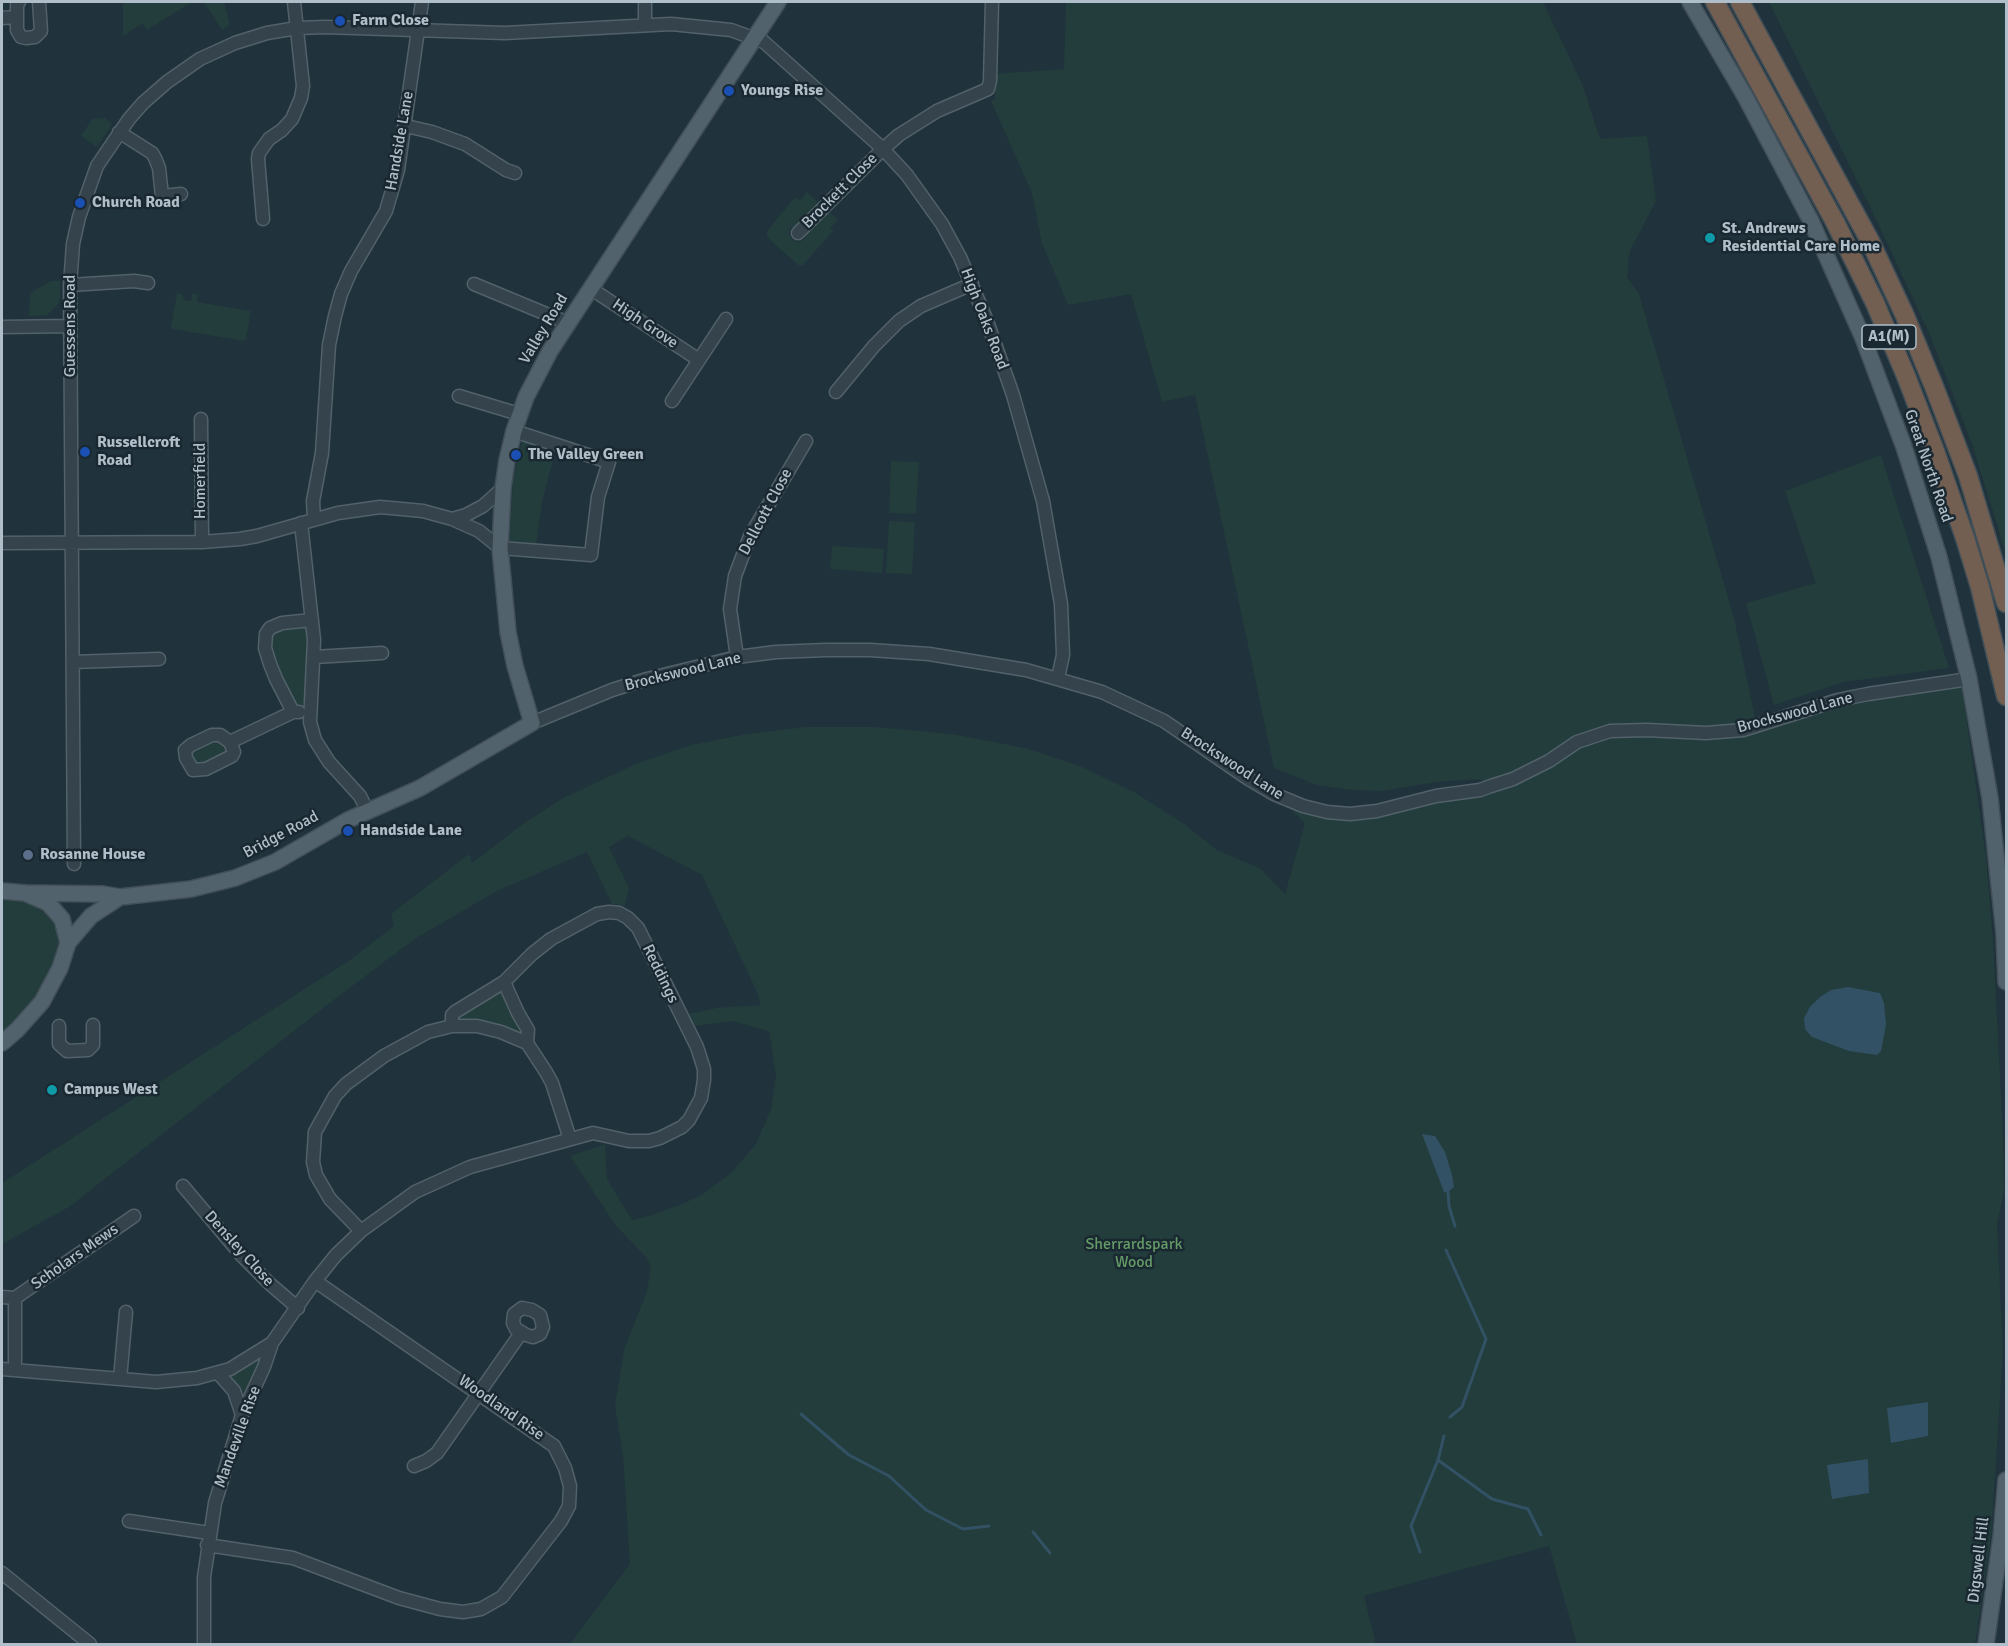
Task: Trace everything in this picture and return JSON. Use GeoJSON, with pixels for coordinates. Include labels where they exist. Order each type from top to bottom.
{"type":"FeatureCollection","features":[{"type":"Feature","properties":{"kind":"highway","name":"A1(M)"},"geometry":{"type":"LineString","coordinates":[[1715,2],[1835,222],[1875,303],[1906,376],[1965,538],[1980,587],[2007,696]]}},
{"type":"Feature","properties":{"kind":"highway","name":"A1(M)"},"geometry":{"type":"LineString","coordinates":[[1740,2],[1864,230],[1905,316],[1968,476],[2007,603]]}},
{"type":"Feature","properties":{"kind":"main road","name":"Valley Road"},"geometry":{"type":"LineString","coordinates":[[532,723],[515,666],[508,632],[500,548],[503,488],[507,460],[519,414],[541,367],[568,323],[778,2]]}},
{"type":"Feature","properties":{"kind":"main road","name":"Great North Road"},"geometry":{"type":"LineString","coordinates":[[1689,2],[1746,98],[1808,215],[1858,326],[1904,447],[1939,557],[1970,679],[1990,798],[2007,981]]}},
{"type":"Feature","properties":{"kind":"main road","name":"Bridge Road"},"geometry":{"type":"LineString","coordinates":[[2,891],[103,894],[120,897],[191,889],[236,878],[275,862],[323,834],[420,788],[532,723]]}},
{"type":"Feature","properties":{"kind":"main road"},"geometry":{"type":"LineString","coordinates":[[25,893],[43,900],[57,912],[65,927],[68,943]]}},
{"type":"Feature","properties":{"kind":"main road"},"geometry":{"type":"LineString","coordinates":[[2,1043],[42,1002],[60,968],[68,943],[91,916],[120,897]]}},
{"type":"Feature","properties":{"kind":"main road","name":"Digswell Hill"},"geometry":{"type":"LineString","coordinates":[[1986,1644],[2007,1480]]}},
{"type":"Feature","properties":{"kind":"street"},"geometry":{"type":"LineString","coordinates":[[20,2],[17,5],[17,30],[21,37],[30,38],[41,31],[39,2]]}},
{"type":"Feature","properties":{"kind":"street"},"geometry":{"type":"LineString","coordinates":[[263,219],[259,153],[269,139],[292,119],[301,98],[303,86],[294,2]]}},
{"type":"Feature","properties":{"kind":"street","name":"Handside Lane"},"geometry":{"type":"LineString","coordinates":[[314,519],[313,501],[322,453],[329,345],[335,316],[351,271],[386,211],[398,170],[420,30],[422,2]]}},
{"type":"Feature","properties":{"kind":"street"},"geometry":{"type":"LineString","coordinates":[[645,2],[645,25]]}},
{"type":"Feature","properties":{"kind":"street","name":"Brockett Close"},"geometry":{"type":"LineString","coordinates":[[798,233],[883,148],[899,135],[938,111],[988,89],[992,2]]}},
{"type":"Feature","properties":{"kind":"street"},"geometry":{"type":"LineString","coordinates":[[2,18],[16,17]]}},
{"type":"Feature","properties":{"kind":"street"},"geometry":{"type":"LineString","coordinates":[[420,30],[505,33],[671,24],[731,30],[755,38]]}},
{"type":"Feature","properties":{"kind":"street","name":"Guessens Road"},"geometry":{"type":"LineString","coordinates":[[74,864],[70,285],[73,244],[85,196],[97,166],[143,103],[167,82],[200,59],[249,38],[297,28],[420,30]]}},
{"type":"Feature","properties":{"kind":"street","name":"High Oaks Road"},"geometry":{"type":"LineString","coordinates":[[755,38],[764,42],[784,59],[883,148],[926,199],[942,224],[972,284],[1013,394],[1043,501],[1061,604],[1063,656],[1058,678]]}},
{"type":"Feature","properties":{"kind":"street"},"geometry":{"type":"LineString","coordinates":[[406,126],[432,132],[465,144],[506,170],[515,173]]}},
{"type":"Feature","properties":{"kind":"street"},"geometry":{"type":"LineString","coordinates":[[120,132],[152,153],[159,168],[162,196],[181,194]]}},
{"type":"Feature","properties":{"kind":"street"},"geometry":{"type":"LineString","coordinates":[[70,285],[134,281],[148,283]]}},
{"type":"Feature","properties":{"kind":"street"},"geometry":{"type":"LineString","coordinates":[[474,284],[568,323]]}},
{"type":"Feature","properties":{"kind":"street"},"geometry":{"type":"LineString","coordinates":[[836,392],[874,346],[904,317],[937,298],[972,284]]}},
{"type":"Feature","properties":{"kind":"street","name":"High Grove"},"geometry":{"type":"LineString","coordinates":[[591,288],[699,360]]}},
{"type":"Feature","properties":{"kind":"street"},"geometry":{"type":"LineString","coordinates":[[672,401],[726,319]]}},
{"type":"Feature","properties":{"kind":"street"},"geometry":{"type":"LineString","coordinates":[[2,327],[70,326]]}},
{"type":"Feature","properties":{"kind":"street"},"geometry":{"type":"LineString","coordinates":[[459,396],[519,414]]}},
{"type":"Feature","properties":{"kind":"street","name":"Homerfield"},"geometry":{"type":"LineString","coordinates":[[201,419],[202,542]]}},
{"type":"Feature","properties":{"kind":"street"},"geometry":{"type":"LineString","coordinates":[[2,543],[202,542],[257,536],[358,508],[380,507],[423,512],[453,519],[479,531],[500,548],[591,555],[598,497],[609,462],[514,430]]}},
{"type":"Feature","properties":{"kind":"street","name":"Dellcott Close"},"geometry":{"type":"LineString","coordinates":[[737,657],[730,609],[735,576],[750,536],[806,441]]}},
{"type":"Feature","properties":{"kind":"street"},"geometry":{"type":"LineString","coordinates":[[453,519],[483,506],[503,488]]}},
{"type":"Feature","properties":{"kind":"street"},"geometry":{"type":"LineString","coordinates":[[301,523],[314,657],[310,722],[315,740],[329,762],[360,796],[368,812]]}},
{"type":"Feature","properties":{"kind":"street"},"geometry":{"type":"LineString","coordinates":[[294,712],[270,664],[265,648],[266,634],[270,628],[282,623],[312,620]]}},
{"type":"Feature","properties":{"kind":"street","name":"Brockswood Lane"},"geometry":{"type":"LineString","coordinates":[[532,723],[612,690],[737,657],[826,650],[929,654],[997,663],[1102,692],[1164,721],[1260,786],[1303,806],[1327,812],[1350,814],[1377,812],[1436,796],[1480,790],[1513,779],[1549,761],[1578,742],[1610,731],[1707,733],[1743,730],[1838,700],[1868,693],[1970,679]]}},
{"type":"Feature","properties":{"kind":"street"},"geometry":{"type":"LineString","coordinates":[[314,657],[382,653]]}},
{"type":"Feature","properties":{"kind":"street"},"geometry":{"type":"LineString","coordinates":[[73,662],[159,658]]}},
{"type":"Feature","properties":{"kind":"street"},"geometry":{"type":"LineString","coordinates":[[231,742],[294,712],[310,712]]}},
{"type":"Feature","properties":{"kind":"street","name":"Reddings"},"geometry":{"type":"LineString","coordinates":[[272,1343],[336,1255],[361,1231],[415,1192],[442,1178],[496,1158],[592,1133],[629,1141],[649,1141],[672,1134],[682,1127],[698,1106],[703,1091],[704,1068],[697,1047],[638,928],[628,918],[619,914],[603,912],[565,930],[532,954],[504,982],[455,1012],[452,1015],[452,1026]]}},
{"type":"Feature","properties":{"kind":"street"},"geometry":{"type":"LineString","coordinates":[[504,982],[528,1030],[526,1043]]}},
{"type":"Feature","properties":{"kind":"street"},"geometry":{"type":"LineString","coordinates":[[58,1026],[59,1044],[67,1051],[88,1050],[93,1045],[93,1025]]}},
{"type":"Feature","properties":{"kind":"street"},"geometry":{"type":"LineString","coordinates":[[361,1231],[330,1199],[316,1175],[312,1162],[315,1132],[335,1096],[346,1084],[375,1062],[428,1032],[452,1026],[477,1026],[491,1028],[526,1043],[552,1083],[570,1139]]}},
{"type":"Feature","properties":{"kind":"street","name":"Densley Close"},"geometry":{"type":"LineString","coordinates":[[183,1186],[242,1256],[298,1308]]}},
{"type":"Feature","properties":{"kind":"street","name":"Scholars Mews"},"geometry":{"type":"LineString","coordinates":[[15,1370],[8,1314],[15,1298],[134,1216]]}},
{"type":"Feature","properties":{"kind":"street","name":"Woodland Rise"},"geometry":{"type":"LineString","coordinates":[[208,1539],[293,1558],[399,1598],[454,1612],[473,1611],[502,1597],[561,1521],[569,1506],[571,1495],[565,1468],[554,1446],[479,1392],[315,1281]]}},
{"type":"Feature","properties":{"kind":"street","name":"Scholars Mews"},"geometry":{"type":"LineString","coordinates":[[2,1297],[15,1298]]}},
{"type":"Feature","properties":{"kind":"street"},"geometry":{"type":"LineString","coordinates":[[120,1379],[126,1312]]}},
{"type":"Feature","properties":{"kind":"street"},"geometry":{"type":"LineString","coordinates":[[414,1466],[437,1453],[521,1333]]}},
{"type":"Feature","properties":{"kind":"street"},"geometry":{"type":"LineString","coordinates":[[2,1369],[156,1382],[176,1381],[218,1373],[237,1366],[272,1343]]}},
{"type":"Feature","properties":{"kind":"street","name":"Mandeville Rise"},"geometry":{"type":"LineString","coordinates":[[204,1644],[202,1600],[208,1539],[218,1494],[242,1415],[272,1343]]}},
{"type":"Feature","properties":{"kind":"street"},"geometry":{"type":"LineString","coordinates":[[218,1373],[234,1391],[242,1415]]}},
{"type":"Feature","properties":{"kind":"street"},"geometry":{"type":"LineString","coordinates":[[129,1521],[208,1539]]}},
{"type":"Feature","properties":{"kind":"street"},"geometry":{"type":"LineString","coordinates":[[2,1572],[90,1644]]}},
{"type":"Feature","properties":{"kind":"green space"},"geometry":{"type":"Polygon","coordinates":[[[123,2],[192,2],[147,30],[143,23],[123,36],[123,2]]]}},
{"type":"Feature","properties":{"kind":"green space"},"geometry":{"type":"Polygon","coordinates":[[[204,2],[224,2],[230,24],[222,30],[204,2]]]}},
{"type":"Feature","properties":{"kind":"green space","name":"Sherrardspark Wood"},"geometry":{"type":"Polygon","coordinates":[[[1066,2],[1543,2],[1583,86],[1600,139],[1647,136],[1656,201],[1630,251],[1627,277],[1639,294],[1734,618],[1756,722],[1845,690],[1960,674],[1986,857],[1993,941],[2004,1191],[1997,1224],[2003,1352],[1991,1536],[1975,1644],[1577,1644],[1549,1546],[1364,1596],[1376,1644],[570,1644],[630,1564],[623,1455],[615,1406],[624,1350],[647,1291],[651,1266],[645,1256],[616,1226],[570,1156],[605,1144],[607,1179],[632,1220],[682,1204],[703,1194],[732,1172],[756,1144],[771,1109],[776,1076],[769,1031],[732,1021],[695,1026],[689,1014],[716,1008],[761,1005],[756,990],[702,875],[628,836],[609,847],[629,888],[625,906],[612,904],[587,852],[497,891],[416,938],[69,1207],[2,1244],[2,1183],[350,960],[394,926],[391,914],[469,854],[472,863],[527,821],[565,797],[638,763],[691,745],[747,734],[806,727],[873,727],[952,734],[1025,748],[1082,767],[1134,792],[1184,824],[1217,850],[1261,869],[1285,894],[1305,823],[1293,812],[1295,809],[1325,816],[1488,790],[1481,779],[1436,782],[1381,791],[1351,790],[1317,785],[1274,768],[1195,395],[1162,402],[1131,294],[1068,305],[1042,243],[1032,193],[991,101],[995,99],[994,74],[1064,69],[1066,2]]]}},
{"type":"Feature","properties":{"kind":"green space"},"geometry":{"type":"Polygon","coordinates":[[[1769,2],[2006,2],[2006,554],[1972,444],[1929,333],[1876,219],[1769,2]]]}},
{"type":"Feature","properties":{"kind":"green space"},"geometry":{"type":"Polygon","coordinates":[[[105,118],[112,124],[97,147],[81,136],[92,119],[105,118]]]}},
{"type":"Feature","properties":{"kind":"green space"},"geometry":{"type":"Polygon","coordinates":[[[807,192],[820,204],[799,224],[790,228],[789,234],[792,239],[798,242],[803,240],[807,230],[827,210],[838,220],[830,228],[833,231],[803,265],[798,265],[767,237],[767,231],[795,197],[800,201],[807,192]]]}},
{"type":"Feature","properties":{"kind":"green space"},"geometry":{"type":"Polygon","coordinates":[[[51,281],[60,281],[58,304],[47,315],[29,316],[30,293],[51,281]]]}},
{"type":"Feature","properties":{"kind":"green space"},"geometry":{"type":"Polygon","coordinates":[[[177,293],[183,295],[183,300],[191,301],[194,293],[198,295],[197,302],[251,311],[246,339],[244,341],[172,329],[177,293]]]}},
{"type":"Feature","properties":{"kind":"green space"},"geometry":{"type":"Polygon","coordinates":[[[523,437],[556,449],[542,502],[536,546],[509,546],[513,480],[523,437]]]}},
{"type":"Feature","properties":{"kind":"green space"},"geometry":{"type":"Polygon","coordinates":[[[1881,455],[1949,668],[1844,682],[1774,705],[1746,603],[1816,583],[1785,491],[1881,455]]]}},
{"type":"Feature","properties":{"kind":"green space"},"geometry":{"type":"Polygon","coordinates":[[[891,461],[919,462],[916,514],[889,513],[891,461]]]}},
{"type":"Feature","properties":{"kind":"green space"},"geometry":{"type":"Polygon","coordinates":[[[889,521],[915,522],[912,574],[886,573],[889,521]]]}},
{"type":"Feature","properties":{"kind":"green space"},"geometry":{"type":"Polygon","coordinates":[[[832,546],[884,549],[882,573],[830,569],[832,546]]]}},
{"type":"Feature","properties":{"kind":"green space"},"geometry":{"type":"Polygon","coordinates":[[[307,625],[310,633],[305,705],[296,707],[278,677],[268,637],[275,628],[307,625]]]}},
{"type":"Feature","properties":{"kind":"green space"},"geometry":{"type":"Polygon","coordinates":[[[207,739],[225,741],[229,754],[196,767],[189,749],[207,739]]]}},
{"type":"Feature","properties":{"kind":"green space"},"geometry":{"type":"Polygon","coordinates":[[[2,898],[35,902],[56,918],[62,948],[34,1004],[2,1037],[2,898]]]}},
{"type":"Feature","properties":{"kind":"green space"},"geometry":{"type":"Polygon","coordinates":[[[501,990],[523,1034],[520,1036],[457,1021],[456,1015],[501,990]]]}},
{"type":"Feature","properties":{"kind":"green space"},"geometry":{"type":"Polygon","coordinates":[[[254,1360],[260,1361],[248,1394],[241,1395],[229,1375],[254,1360]]]}},
{"type":"Feature","properties":{"kind":"water"},"geometry":{"type":"Polygon","coordinates":[[[1848,987],[1880,993],[1884,1003],[1886,1025],[1881,1051],[1877,1055],[1849,1051],[1812,1037],[1805,1029],[1804,1018],[1810,1007],[1820,997],[1831,990],[1848,987]]]}},
{"type":"Feature","properties":{"kind":"water"},"geometry":{"type":"Polygon","coordinates":[[[1422,1134],[1435,1136],[1445,1152],[1454,1187],[1448,1192],[1444,1192],[1422,1134]]]}},
{"type":"Feature","properties":{"kind":"water"},"geometry":{"type":"Polygon","coordinates":[[[1928,1402],[1928,1436],[1891,1443],[1887,1408],[1928,1402]]]}},
{"type":"Feature","properties":{"kind":"water"},"geometry":{"type":"Polygon","coordinates":[[[1868,1459],[1869,1493],[1832,1499],[1827,1465],[1868,1459]]]}},
{"type":"Feature","properties":{"kind":"waterway"},"geometry":{"type":"LineString","coordinates":[[1448,1192],[1449,1206],[1455,1226]]}},
{"type":"Feature","properties":{"kind":"waterway"},"geometry":{"type":"LineString","coordinates":[[1446,1250],[1486,1339],[1462,1407],[1450,1417]]}},
{"type":"Feature","properties":{"kind":"waterway"},"geometry":{"type":"LineString","coordinates":[[801,1414],[849,1455],[889,1476],[926,1510],[963,1529],[989,1526]]}},
{"type":"Feature","properties":{"kind":"waterway"},"geometry":{"type":"LineString","coordinates":[[1420,1552],[1411,1526],[1438,1460],[1444,1436]]}},
{"type":"Feature","properties":{"kind":"waterway"},"geometry":{"type":"LineString","coordinates":[[1438,1460],[1492,1499],[1528,1509],[1541,1535]]}},
{"type":"Feature","properties":{"kind":"waterway"},"geometry":{"type":"LineString","coordinates":[[1033,1532],[1050,1553]]}},
{"type":"Feature","properties":{"kind":"place","name":"Farm Close"},"geometry":{"type":"Point","coordinates":[340,21]}},
{"type":"Feature","properties":{"kind":"place","name":"Youngs Rise"},"geometry":{"type":"Point","coordinates":[729,91]}},
{"type":"Feature","properties":{"kind":"place","name":"Church Road"},"geometry":{"type":"Point","coordinates":[80,203]}},
{"type":"Feature","properties":{"kind":"place","name":"St. Andrews Residential Care Home"},"geometry":{"type":"Point","coordinates":[1710,238]}},
{"type":"Feature","properties":{"kind":"place","name":"Russellcroft Road"},"geometry":{"type":"Point","coordinates":[85,452]}},
{"type":"Feature","properties":{"kind":"place","name":"The Valley Green"},"geometry":{"type":"Point","coordinates":[516,455]}},
{"type":"Feature","properties":{"kind":"place","name":"Handside Lane"},"geometry":{"type":"Point","coordinates":[348,831]}},
{"type":"Feature","properties":{"kind":"place","name":"Rosanne House"},"geometry":{"type":"Point","coordinates":[28,855]}},
{"type":"Feature","properties":{"kind":"place","name":"Campus West"},"geometry":{"type":"Point","coordinates":[52,1090]}}]}
